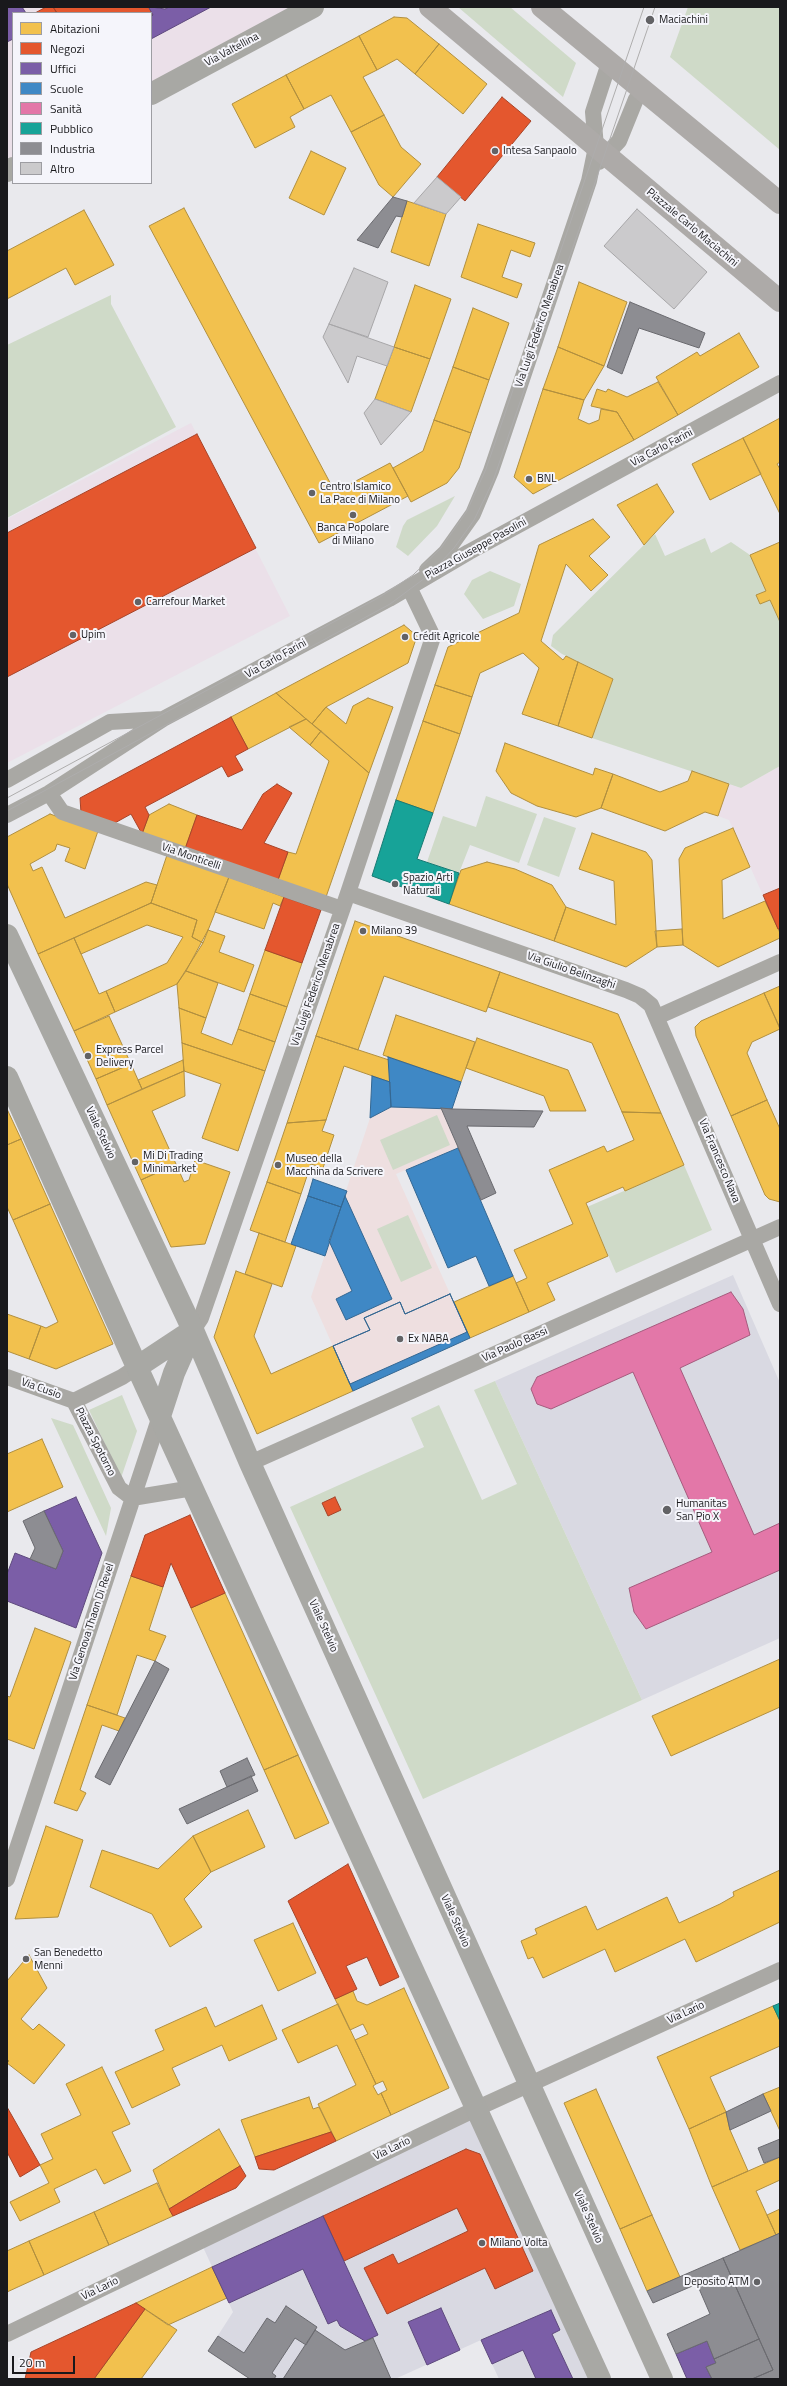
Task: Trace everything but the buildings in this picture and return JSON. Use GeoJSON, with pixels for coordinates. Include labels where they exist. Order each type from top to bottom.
{"type":"FeatureCollection","features":[{"type":"Feature","properties":{"kind":"main road","name":"Via Valtellina"},"geometry":{"type":"LineString","coordinates":[[152,93],[313,7]]}},
{"type":"Feature","properties":{"kind":"main road","name":"Piazzale Carlo Maciachini"},"geometry":{"type":"LineString","coordinates":[[430,7],[780,301]]}},
{"type":"Feature","properties":{"kind":"main road"},"geometry":{"type":"LineString","coordinates":[[542,7],[609,63],[638,94],[780,203]]}},
{"type":"Feature","properties":{"kind":"main road","name":"Viale Stelvio"},"geometry":{"type":"LineString","coordinates":[[7,936],[193,1330]]}},
{"type":"Feature","properties":{"kind":"main road"},"geometry":{"type":"LineString","coordinates":[[7,1077],[137,1367],[600,2379]]}},
{"type":"Feature","properties":{"kind":"main road"},"geometry":{"type":"LineString","coordinates":[[160,1416],[174,1373],[193,1330]]}},
{"type":"Feature","properties":{"kind":"main road"},"geometry":{"type":"LineString","coordinates":[[193,1330],[250,1463]]}},
{"type":"Feature","properties":{"kind":"main road","name":"Piazza Spotorno"},"geometry":{"type":"LineString","coordinates":[[137,1367],[193,1330]]}},
{"type":"Feature","properties":{"kind":"main road","name":"Viale Stelvio"},"geometry":{"type":"LineString","coordinates":[[250,1463],[662,2379]]}},
{"type":"Feature","properties":{"kind":"street"},"geometry":{"type":"LineString","coordinates":[[609,63],[593,112],[600,151],[622,136],[638,94]]}},
{"type":"Feature","properties":{"kind":"street","name":"Via Luigi Federico Menabrea"},"geometry":{"type":"LineString","coordinates":[[491,471],[600,151]]}},
{"type":"Feature","properties":{"kind":"street","name":"Via Carlo Farini"},"geometry":{"type":"LineString","coordinates":[[543,511],[780,383]]}},
{"type":"Feature","properties":{"kind":"street","name":"Piazza Giuseppe Pasolini"},"geometry":{"type":"LineString","coordinates":[[409,587],[446,552],[473,514],[491,471]]}},
{"type":"Feature","properties":{"kind":"street","name":"Piazza Giuseppe Pasolini"},"geometry":{"type":"LineString","coordinates":[[389,598],[543,511]]}},
{"type":"Feature","properties":{"kind":"street","name":"Via Luigi Federico Menabrea"},"geometry":{"type":"LineString","coordinates":[[193,1330],[201,1318],[348,893],[433,637],[409,587]]}},
{"type":"Feature","properties":{"kind":"street","name":"Via Carlo Farini"},"geometry":{"type":"LineString","coordinates":[[7,815],[49,793],[163,719],[389,598]]}},
{"type":"Feature","properties":{"kind":"street","name":"Via Carlo Farini"},"geometry":{"type":"LineString","coordinates":[[7,780],[110,722],[163,719]]}},
{"type":"Feature","properties":{"kind":"street","name":"Via Monticelli"},"geometry":{"type":"LineString","coordinates":[[49,793],[62,812],[342,909]]}},
{"type":"Feature","properties":{"kind":"street","name":"Via Giulio Belinzaghi"},"geometry":{"type":"LineString","coordinates":[[348,893],[626,990],[640,996],[651,1005],[657,1017]]}},
{"type":"Feature","properties":{"kind":"street"},"geometry":{"type":"LineString","coordinates":[[657,1017],[780,962]]}},
{"type":"Feature","properties":{"kind":"street","name":"Via Francesco Nava"},"geometry":{"type":"LineString","coordinates":[[657,1017],[780,1304]]}},
{"type":"Feature","properties":{"kind":"street","name":"Via Paolo Bassi"},"geometry":{"type":"LineString","coordinates":[[250,1463],[780,1227]]}},
{"type":"Feature","properties":{"kind":"street","name":"Piazza Spotorno"},"geometry":{"type":"LineString","coordinates":[[132,1498],[119,1488],[74,1402],[122,1377],[137,1367]]}},
{"type":"Feature","properties":{"kind":"street","name":"Via Cusio"},"geometry":{"type":"LineString","coordinates":[[7,1377],[74,1402]]}},
{"type":"Feature","properties":{"kind":"street"},"geometry":{"type":"LineString","coordinates":[[160,1416],[132,1498],[193,1488]]}},
{"type":"Feature","properties":{"kind":"street","name":"Via Genova Thaon Di Revel"},"geometry":{"type":"LineString","coordinates":[[7,1879],[132,1498]]}},
{"type":"Feature","properties":{"kind":"street","name":"Via Lario"},"geometry":{"type":"LineString","coordinates":[[7,2334],[477,2108],[529,2086],[780,1970]]}},
{"type":"Feature","properties":{"kind":"shaded area"},"geometry":{"type":"Polygon","coordinates":[[[7,7],[305,7],[152,91],[152,12],[12,12],[12,166],[7,169],[7,7]]]}},
{"type":"Feature","properties":{"kind":"shaded area"},"geometry":{"type":"Polygon","coordinates":[[[191,423],[290,616],[7,763],[7,519],[191,423]]]}},
{"type":"Feature","properties":{"kind":"shaded area"},"geometry":{"type":"Polygon","coordinates":[[[780,766],[780,933],[729,820],[718,816],[729,784],[741,788],[780,766]]]}},
{"type":"Feature","properties":{"kind":"shaded area"},"geometry":{"type":"Polygon","coordinates":[[[391,1107],[441,1108],[458,1148],[396,1174],[470,1338],[353,1391],[311,1297],[370,1118],[391,1107]]]}},
{"type":"Feature","properties":{"kind":"shaded area","name":"Humanitas San Pio X"},"geometry":{"type":"Polygon","coordinates":[[[733,1275],[780,1383],[780,1638],[642,1700],[495,1381],[733,1275]]]}},
{"type":"Feature","properties":{"kind":"shaded area"},"geometry":{"type":"Polygon","coordinates":[[[475,2113],[595,2379],[499,2379],[481,2340],[395,2379],[250,2379],[208,2351],[233,2312],[203,2247],[475,2113]]]}},
{"type":"Feature","properties":{"kind":"green space"},"geometry":{"type":"Polygon","coordinates":[[[458,7],[510,7],[576,63],[563,97],[458,7]]]}},
{"type":"Feature","properties":{"kind":"green space"},"geometry":{"type":"Polygon","coordinates":[[[688,7],[780,7],[780,150],[670,57],[688,7]]]}},
{"type":"Feature","properties":{"kind":"green space"},"geometry":{"type":"Polygon","coordinates":[[[111,295],[111,304],[176,427],[7,518],[7,345],[111,295]]]}},
{"type":"Feature","properties":{"kind":"green space"},"geometry":{"type":"Polygon","coordinates":[[[455,496],[437,526],[408,556],[396,547],[403,526],[407,520],[455,496]]]}},
{"type":"Feature","properties":{"kind":"green space"},"geometry":{"type":"Polygon","coordinates":[[[655,534],[665,556],[705,538],[711,553],[731,542],[750,555],[766,591],[756,595],[760,604],[770,600],[780,622],[780,766],[741,788],[592,738],[613,679],[562,654],[551,646],[553,635],[655,534]]]}},
{"type":"Feature","properties":{"kind":"green space"},"geometry":{"type":"Polygon","coordinates":[[[490,571],[521,584],[514,606],[483,619],[464,594],[472,580],[490,571]]]}},
{"type":"Feature","properties":{"kind":"green space"},"geometry":{"type":"Polygon","coordinates":[[[486,796],[537,814],[519,863],[470,845],[459,873],[427,862],[443,816],[476,827],[486,796]]]}},
{"type":"Feature","properties":{"kind":"green space"},"geometry":{"type":"Polygon","coordinates":[[[544,817],[576,828],[559,877],[527,865],[544,817]]]}},
{"type":"Feature","properties":{"kind":"green space"},"geometry":{"type":"Polygon","coordinates":[[[437,1115],[450,1145],[393,1170],[380,1140],[437,1115]]]}},
{"type":"Feature","properties":{"kind":"green space"},"geometry":{"type":"Polygon","coordinates":[[[684,1165],[712,1230],[616,1273],[587,1207],[684,1165]]]}},
{"type":"Feature","properties":{"kind":"green space"},"geometry":{"type":"Polygon","coordinates":[[[408,1215],[432,1268],[401,1282],[377,1229],[408,1215]]]}},
{"type":"Feature","properties":{"kind":"green space"},"geometry":{"type":"Polygon","coordinates":[[[495,1381],[642,1700],[423,1799],[290,1507],[424,1447],[411,1418],[439,1405],[482,1500],[517,1484],[474,1390],[495,1381]]]}},
{"type":"Feature","properties":{"kind":"green space"},"geometry":{"type":"Polygon","coordinates":[[[122,1395],[137,1431],[121,1478],[89,1410],[122,1395]]]}},
{"type":"Feature","properties":{"kind":"green space"},"geometry":{"type":"Polygon","coordinates":[[[51,1418],[73,1425],[111,1508],[106,1536],[51,1418]]]}},
{"type":"Feature","properties":{"kind":"tram line"},"geometry":{"type":"LineString","coordinates":[[7,798],[380,597],[413,575],[441,548],[467,511],[486,469],[644,7]]}},
{"type":"Feature","properties":{"kind":"tram line"},"geometry":{"type":"LineString","coordinates":[[7,811],[390,604],[429,575],[454,548],[474,520],[493,481],[655,7]]}},
{"type":"Feature","properties":{"kind":"place","name":"Maciachini"},"geometry":{"type":"Point","coordinates":[650,20]}},
{"type":"Feature","properties":{"kind":"place","name":"Intesa Sanpaolo"},"geometry":{"type":"Point","coordinates":[495,151]}},
{"type":"Feature","properties":{"kind":"place","name":"BNL"},"geometry":{"type":"Point","coordinates":[529,479]}},
{"type":"Feature","properties":{"kind":"place","name":"Centro Islamico La Pace di Milano"},"geometry":{"type":"Point","coordinates":[312,493]}},
{"type":"Feature","properties":{"kind":"place","name":"Banca Popolare di Milano"},"geometry":{"type":"Point","coordinates":[353,515]}},
{"type":"Feature","properties":{"kind":"place","name":"Carrefour Market"},"geometry":{"type":"Point","coordinates":[138,602]}},
{"type":"Feature","properties":{"kind":"place","name":"Upim"},"geometry":{"type":"Point","coordinates":[73,635]}},
{"type":"Feature","properties":{"kind":"place","name":"Crédit Agricole"},"geometry":{"type":"Point","coordinates":[405,637]}},
{"type":"Feature","properties":{"kind":"place","name":"Spazio Arti Naturali"},"geometry":{"type":"Point","coordinates":[395,884]}},
{"type":"Feature","properties":{"kind":"place","name":"Milano 39"},"geometry":{"type":"Point","coordinates":[363,931]}},
{"type":"Feature","properties":{"kind":"place","name":"Express Parcel Delivery"},"geometry":{"type":"Point","coordinates":[88,1056]}},
{"type":"Feature","properties":{"kind":"place","name":"Mi Di Trading Minimarket"},"geometry":{"type":"Point","coordinates":[135,1162]}},
{"type":"Feature","properties":{"kind":"place","name":"Museo della Macchina da Scrivere"},"geometry":{"type":"Point","coordinates":[278,1165]}},
{"type":"Feature","properties":{"kind":"place","name":"Ex NABA"},"geometry":{"type":"Point","coordinates":[400,1339]}},
{"type":"Feature","properties":{"kind":"place","name":"Humanitas San Pio X"},"geometry":{"type":"Point","coordinates":[667,1510]}},
{"type":"Feature","properties":{"kind":"place","name":"San Benedetto Menni"},"geometry":{"type":"Point","coordinates":[26,1959]}},
{"type":"Feature","properties":{"kind":"place","name":"Milano Volta"},"geometry":{"type":"Point","coordinates":[482,2243]}},
{"type":"Feature","properties":{"kind":"place","name":"Deposito ATM"},"geometry":{"type":"Point","coordinates":[757,2282]}}]}
